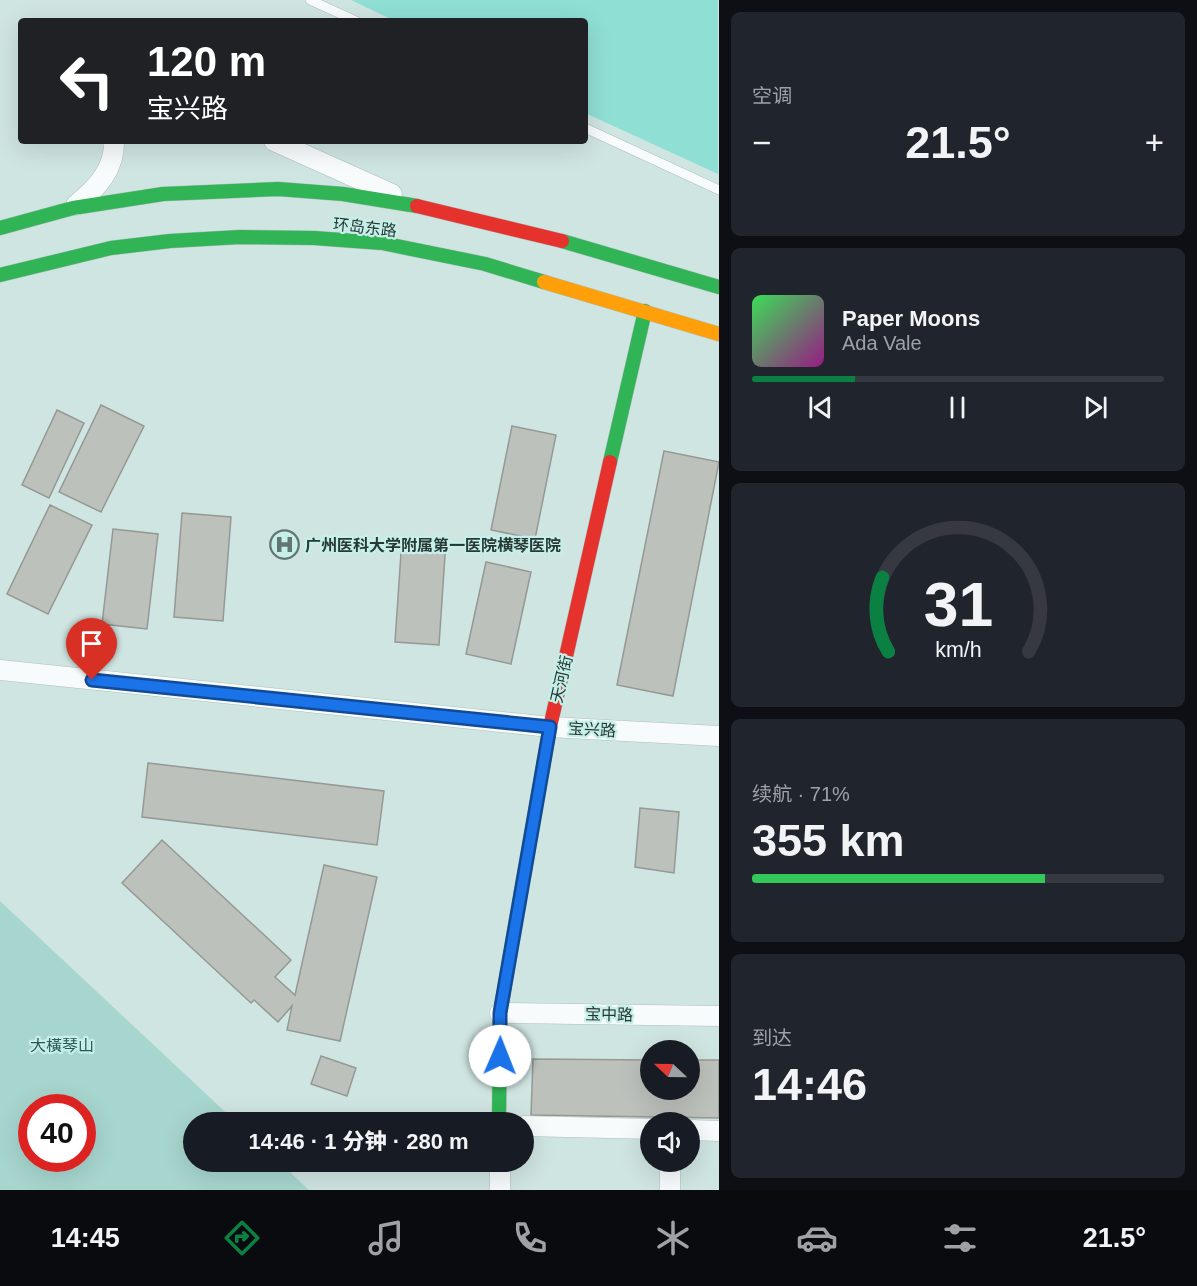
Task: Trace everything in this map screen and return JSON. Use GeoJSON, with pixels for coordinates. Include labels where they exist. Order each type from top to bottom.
{"type":"FeatureCollection","features":[{"type":"Feature","properties":{"kind":"main road","name":"环岛东路"},"geometry":{"type":"LineString","coordinates":[[0,228],[73,208],[163,194],[278,189],[343,194],[422,207],[538,234],[718,287]]}},
{"type":"Feature","properties":{"kind":"main road","name":"环岛东路"},"geometry":{"type":"LineString","coordinates":[[0,275],[111,248],[170,241],[240,237],[315,238],[382,243],[485,264],[718,334]]}},
{"type":"Feature","properties":{"kind":"main road","name":"天河街"},"geometry":{"type":"LineString","coordinates":[[499,1112],[500,1013],[550,727],[645,311]]}},
{"type":"Feature","properties":{"kind":"street"},"geometry":{"type":"LineString","coordinates":[[73,208],[94,191],[110,168],[115,151],[114,144]]}},
{"type":"Feature","properties":{"kind":"street"},"geometry":{"type":"LineString","coordinates":[[281,144],[422,207]]}},
{"type":"Feature","properties":{"kind":"street","name":"宝兴路"},"geometry":{"type":"LineString","coordinates":[[0,670],[550,727],[718,736]]}},
{"type":"Feature","properties":{"kind":"street","name":"宝中路"},"geometry":{"type":"LineString","coordinates":[[500,1013],[718,1016]]}},
{"type":"Feature","properties":{"kind":"street"},"geometry":{"type":"LineString","coordinates":[[534,1126],[640,1129]]}},
{"type":"Feature","properties":{"kind":"street"},"geometry":{"type":"LineString","coordinates":[[700,1130],[718,1131]]}},
{"type":"Feature","properties":{"kind":"street"},"geometry":{"type":"LineString","coordinates":[[500,1172],[500,1190]]}},
{"type":"Feature","properties":{"kind":"street"},"geometry":{"type":"LineString","coordinates":[[670,1172],[670,1190]]}},
{"type":"Feature","properties":{"kind":"lane"},"geometry":{"type":"LineString","coordinates":[[310,0],[349,18]]}},
{"type":"Feature","properties":{"kind":"lane"},"geometry":{"type":"LineString","coordinates":[[588,129],[718,190]]}},
{"type":"Feature","properties":{"kind":"green space","name":"大橫琴山"},"geometry":{"type":"Polygon","coordinates":[[[0,901],[225,1112],[183,1112],[183,1172],[290,1172],[309,1190],[0,1190],[0,901]]]}},
{"type":"Feature","properties":{"kind":"shaded area"},"geometry":{"type":"Polygon","coordinates":[[[351,0],[718,0],[718,174],[588,114],[588,18],[389,18],[351,0]]]}},
{"type":"Feature","properties":{"kind":"building"},"geometry":{"type":"Polygon","coordinates":[[[101,405],[144,426],[101,512],[59,492],[101,405]]]}},
{"type":"Feature","properties":{"kind":"building"},"geometry":{"type":"Polygon","coordinates":[[[57,410],[84,423],[49,498],[22,485],[57,410]]]}},
{"type":"Feature","properties":{"kind":"building"},"geometry":{"type":"Polygon","coordinates":[[[512,426],[556,435],[535,539],[491,530],[512,426]]]}},
{"type":"Feature","properties":{"kind":"building"},"geometry":{"type":"Polygon","coordinates":[[[664,451],[719,462],[673,696],[617,685],[664,451]]]}},
{"type":"Feature","properties":{"kind":"building"},"geometry":{"type":"Polygon","coordinates":[[[50,505],[92,525],[48,614],[7,594],[50,505]]]}},
{"type":"Feature","properties":{"kind":"building"},"geometry":{"type":"Polygon","coordinates":[[[182,513],[231,517],[223,621],[174,617],[182,513]]]}},
{"type":"Feature","properties":{"kind":"building"},"geometry":{"type":"Polygon","coordinates":[[[113,529],[158,534],[147,629],[102,624],[113,529]]]}},
{"type":"Feature","properties":{"kind":"building"},"geometry":{"type":"Polygon","coordinates":[[[402,538],[446,541],[439,645],[395,642],[402,538]]]}},
{"type":"Feature","properties":{"kind":"building"},"geometry":{"type":"Polygon","coordinates":[[[486,562],[531,572],[511,664],[466,654],[486,562]]]}},
{"type":"Feature","properties":{"kind":"building"},"geometry":{"type":"Polygon","coordinates":[[[148,763],[384,791],[377,845],[142,817],[148,763]]]}},
{"type":"Feature","properties":{"kind":"building"},"geometry":{"type":"Polygon","coordinates":[[[640,808],[679,812],[674,873],[635,867],[640,808]]]}},
{"type":"Feature","properties":{"kind":"building"},"geometry":{"type":"Polygon","coordinates":[[[162,840],[291,960],[275,977],[295,995],[324,865],[377,877],[340,1041],[287,1030],[292,1006],[278,1022],[254,1000],[251,1003],[122,883],[162,840]]]}},
{"type":"Feature","properties":{"kind":"building"},"geometry":{"type":"Polygon","coordinates":[[[321,1056],[356,1068],[347,1096],[311,1084],[321,1056]]]}},
{"type":"Feature","properties":{"kind":"building"},"geometry":{"type":"Polygon","coordinates":[[[533,1059],[640,1060],[640,1100],[700,1100],[700,1060],[719,1060],[719,1118],[700,1118],[700,1112],[640,1112],[640,1117],[534,1115],[534,1112],[531,1112],[533,1059]]]}},
{"type":"Feature","properties":{"kind":"traffic: fast"},"geometry":{"type":"LineString","coordinates":[[0,228],[73,208],[163,194],[278,189],[343,194],[417,206]]}},
{"type":"Feature","properties":{"kind":"traffic: fast"},"geometry":{"type":"LineString","coordinates":[[0,275],[111,248],[170,241],[240,237],[314,238],[382,243],[485,264],[544,282]]}},
{"type":"Feature","properties":{"kind":"traffic: fast"},"geometry":{"type":"LineString","coordinates":[[562,241],[719,287]]}},
{"type":"Feature","properties":{"kind":"traffic: fast"},"geometry":{"type":"LineString","coordinates":[[610,462],[645,311]]}},
{"type":"Feature","properties":{"kind":"traffic: fast"},"geometry":{"type":"LineString","coordinates":[[499,1112],[500,1013],[544,760]]}},
{"type":"Feature","properties":{"kind":"traffic: slow"},"geometry":{"type":"LineString","coordinates":[[544,282],[719,334]]}},
{"type":"Feature","properties":{"kind":"traffic: jam"},"geometry":{"type":"LineString","coordinates":[[417,206],[562,241]]}},
{"type":"Feature","properties":{"kind":"traffic: jam"},"geometry":{"type":"LineString","coordinates":[[544,760],[610,462]]}},
{"type":"Feature","properties":{"kind":"place","name":"广州医科大学附属第一医院横琴医院"},"geometry":{"type":"Point","coordinates":[284,545]}},
{"type":"Feature","properties":{"kind":"route"},"geometry":{"type":"LineString","coordinates":[[92,680],[550,727],[500,1013],[500,1056]]}}]}
